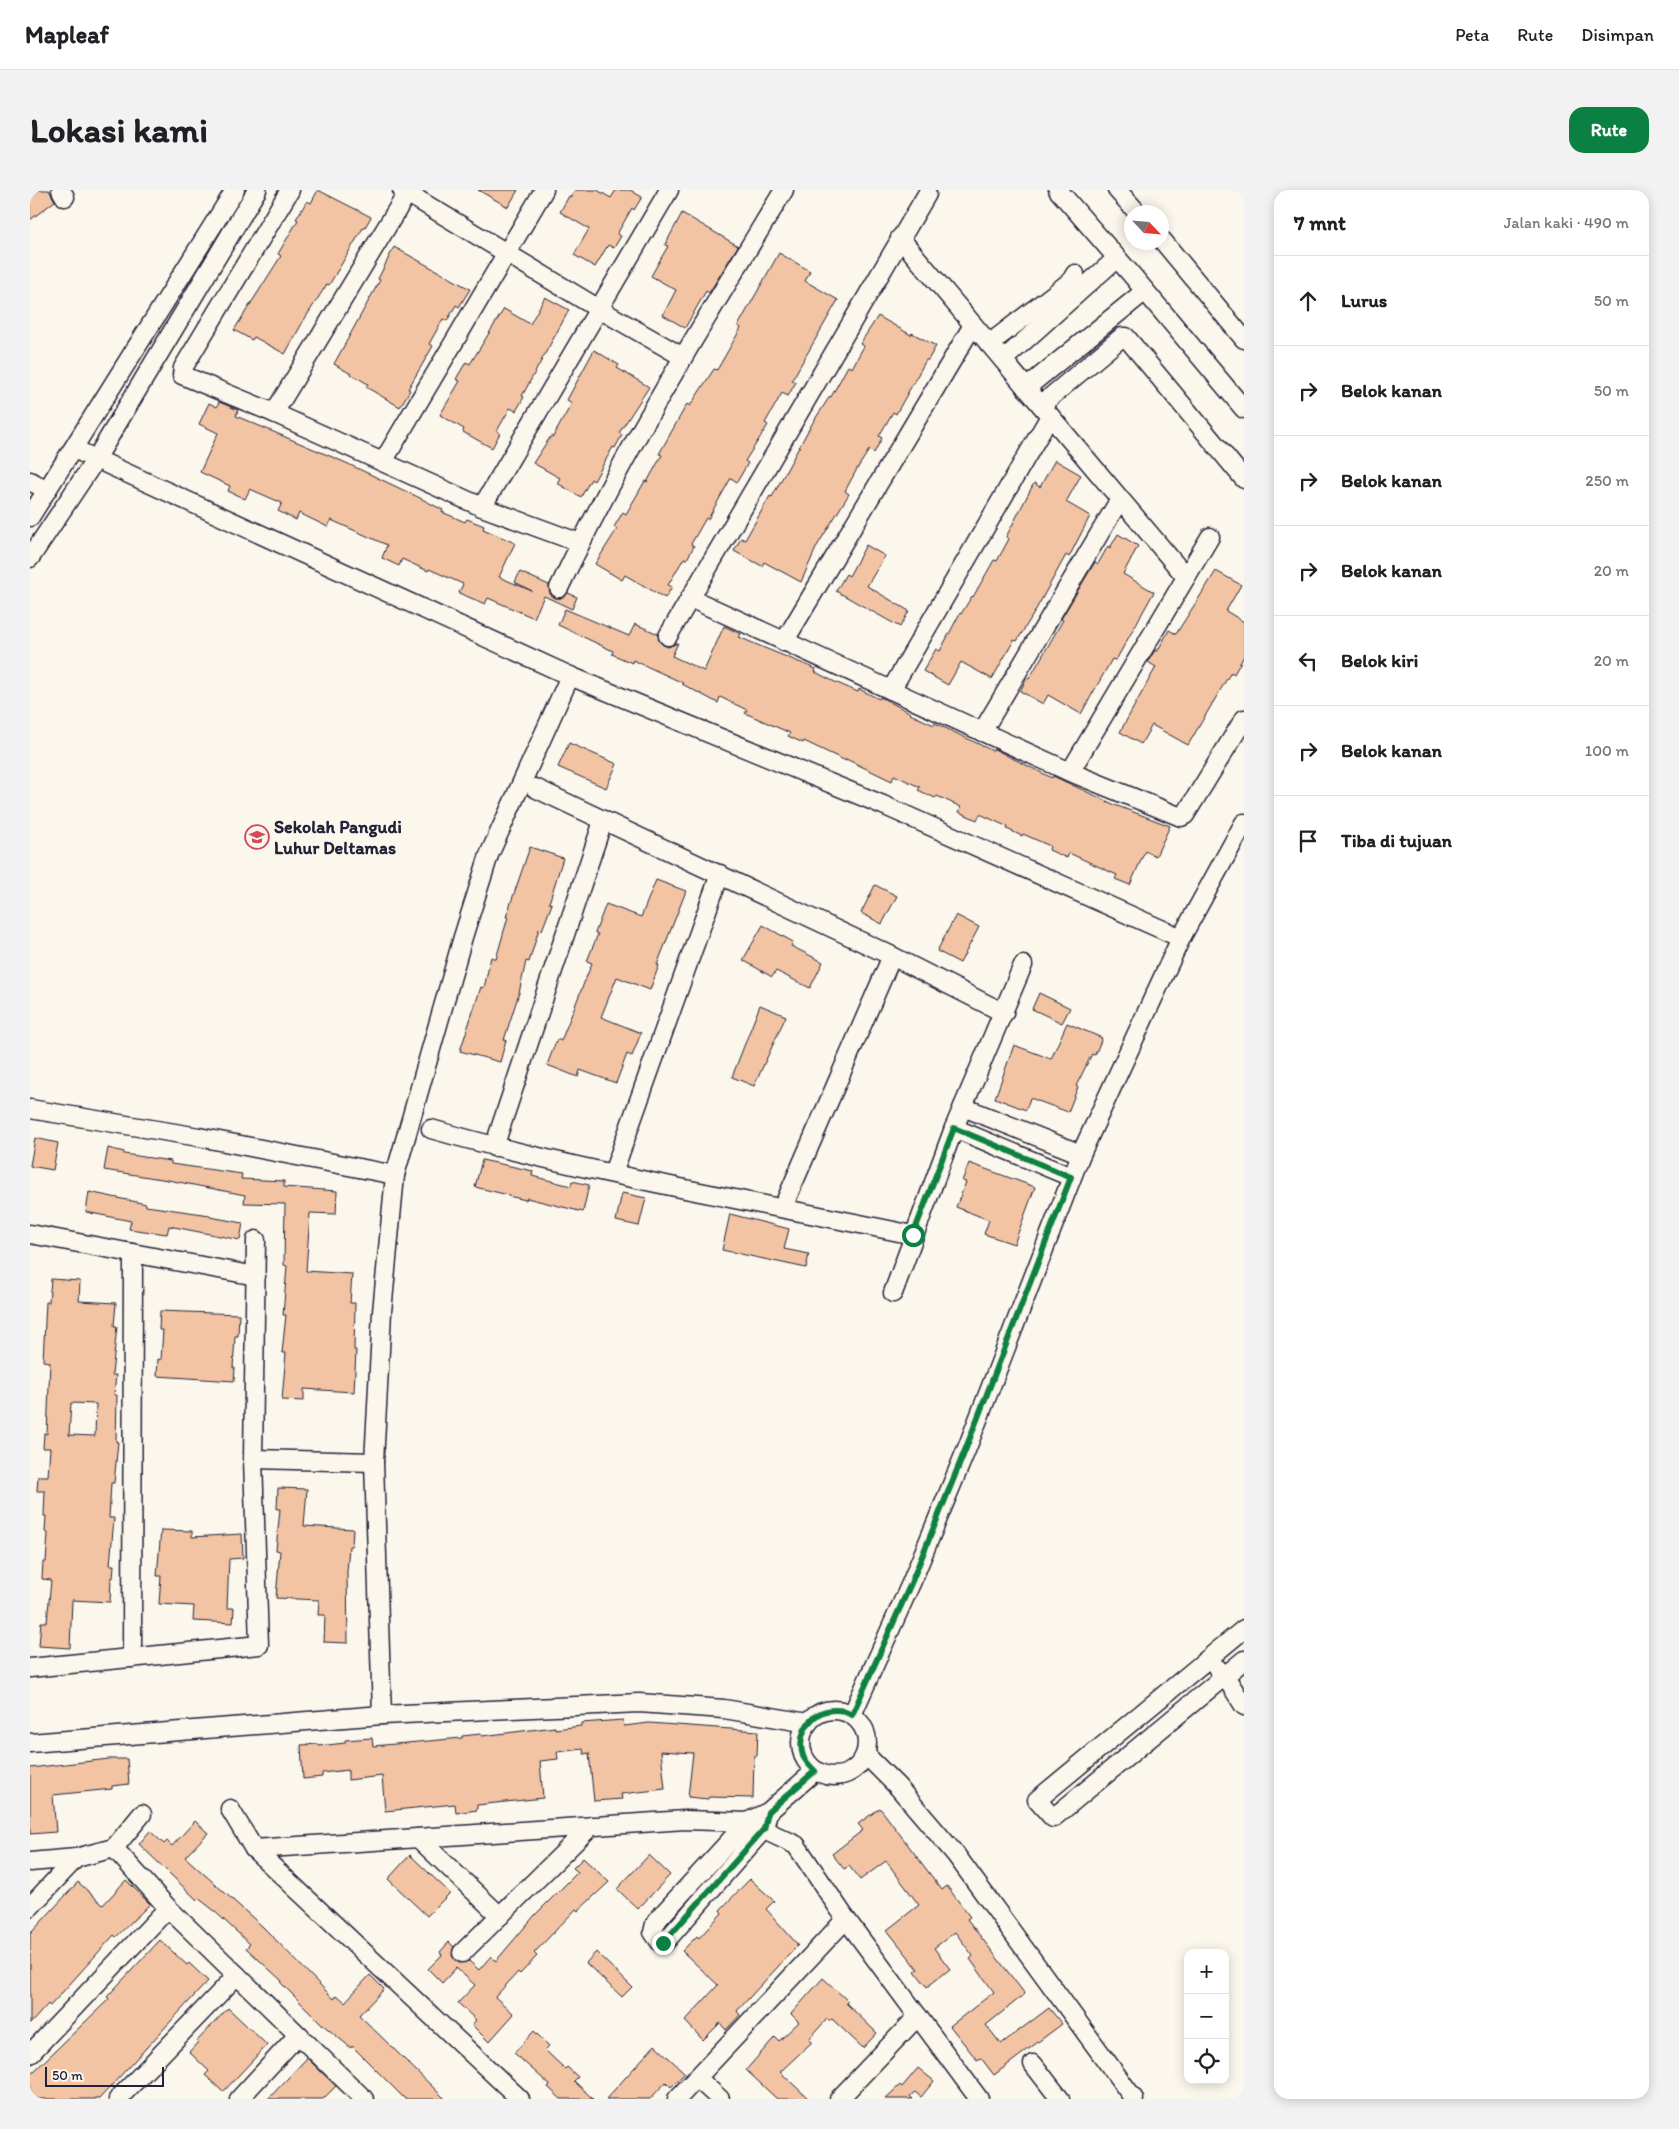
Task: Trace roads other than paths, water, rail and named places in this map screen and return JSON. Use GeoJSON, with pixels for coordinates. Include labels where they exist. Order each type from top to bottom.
{"type":"FeatureCollection","features":[{"type":"Feature","properties":{"kind":"street"},"geometry":{"type":"LineString","coordinates":[[30,517],[235,190]]}},
{"type":"Feature","properties":{"kind":"street"},"geometry":{"type":"LineString","coordinates":[[30,558],[96,459],[257,190]]}},
{"type":"Feature","properties":{"kind":"street"},"geometry":{"type":"LineString","coordinates":[[290,190],[181,373],[482,507],[580,543]]}},
{"type":"Feature","properties":{"kind":"street"},"geometry":{"type":"LineString","coordinates":[[384,462],[544,190]]}},
{"type":"Feature","properties":{"kind":"street"},"geometry":{"type":"LineString","coordinates":[[482,507],[669,190]]}},
{"type":"Feature","properties":{"kind":"street"},"geometry":{"type":"LineString","coordinates":[[559,588],[580,543],[683,356],[784,190]]}},
{"type":"Feature","properties":{"kind":"street"},"geometry":{"type":"LineString","coordinates":[[1058,190],[1145,290],[1244,410]]}},
{"type":"Feature","properties":{"kind":"street"},"geometry":{"type":"LineString","coordinates":[[1117,190],[1131,205]]}},
{"type":"Feature","properties":{"kind":"street"},"geometry":{"type":"LineString","coordinates":[[274,413],[406,191],[599,310],[683,356]]}},
{"type":"Feature","properties":{"kind":"street"},"geometry":{"type":"LineString","coordinates":[[668,636],[927,194]]}},
{"type":"Feature","properties":{"kind":"street"},"geometry":{"type":"LineString","coordinates":[[900,238],[1186,577]]}},
{"type":"Feature","properties":{"kind":"street"},"geometry":{"type":"LineString","coordinates":[[1169,249],[1244,340]]}},
{"type":"Feature","properties":{"kind":"street"},"geometry":{"type":"LineString","coordinates":[[1003,360],[1117,258]]}},
{"type":"Feature","properties":{"kind":"street"},"geometry":{"type":"LineString","coordinates":[[989,344],[1071,281],[1075,274]]}},
{"type":"Feature","properties":{"kind":"street"},"geometry":{"type":"LineString","coordinates":[[1026,388],[1145,290]]}},
{"type":"Feature","properties":{"kind":"street"},"geometry":{"type":"LineString","coordinates":[[784,642],[973,325]]}},
{"type":"Feature","properties":{"kind":"street"},"geometry":{"type":"LineString","coordinates":[[891,690],[1046,410],[1122,337],[1126,337],[1244,479]]}},
{"type":"Feature","properties":{"kind":"street"},"geometry":{"type":"LineString","coordinates":[[74,449],[570,676],[883,805],[1181,938]]}},
{"type":"Feature","properties":{"kind":"street"},"geometry":{"type":"LineString","coordinates":[[30,481],[47,490]]}},
{"type":"Feature","properties":{"kind":"street"},"geometry":{"type":"LineString","coordinates":[[982,732],[1120,499]]}},
{"type":"Feature","properties":{"kind":"street"},"geometry":{"type":"LineString","coordinates":[[1070,772],[1210,537]]}},
{"type":"Feature","properties":{"kind":"street"},"geometry":{"type":"LineString","coordinates":[[690,598],[1070,772],[1183,817],[1244,719]]}},
{"type":"Feature","properties":{"kind":"street"},"geometry":{"type":"LineString","coordinates":[[382,1715],[374,1462],[382,1312],[395,1175],[463,936],[489,855],[570,676]]}},
{"type":"Feature","properties":{"kind":"street"},"geometry":{"type":"LineString","coordinates":[[535,788],[892,956],[1004,1013]]}},
{"type":"Feature","properties":{"kind":"street"},"geometry":{"type":"LineString","coordinates":[[494,1147],[603,821]]}},
{"type":"Feature","properties":{"kind":"street"},"geometry":{"type":"LineString","coordinates":[[852,1715],[912,1581],[959,1466],[1081,1154],[1181,938],[1244,823]]}},
{"type":"Feature","properties":{"kind":"street"},"geometry":{"type":"LineString","coordinates":[[613,1173],[720,874]]}},
{"type":"Feature","properties":{"kind":"street"},"geometry":{"type":"LineString","coordinates":[[782,1207],[892,956]]}},
{"type":"Feature","properties":{"kind":"street"},"geometry":{"type":"LineString","coordinates":[[893,1293],[954,1128],[1023,965]]}},
{"type":"Feature","properties":{"kind":"street"},"geometry":{"type":"LineString","coordinates":[[963,1107],[1081,1154]]}},
{"type":"Feature","properties":{"kind":"street"},"geometry":{"type":"LineString","coordinates":[[30,1109],[199,1137],[395,1175]]}},
{"type":"Feature","properties":{"kind":"street"},"geometry":{"type":"LineString","coordinates":[[954,1128],[1071,1177]]}},
{"type":"Feature","properties":{"kind":"street"},"geometry":{"type":"LineString","coordinates":[[431,1129],[494,1147],[913,1235]]}},
{"type":"Feature","properties":{"kind":"street"},"geometry":{"type":"LineString","coordinates":[[30,1234],[256,1276]]}},
{"type":"Feature","properties":{"kind":"street"},"geometry":{"type":"LineString","coordinates":[[30,1668],[258,1645],[253,1459],[256,1240]]}},
{"type":"Feature","properties":{"kind":"street"},"geometry":{"type":"LineString","coordinates":[[132,1658],[133,1253]]}},
{"type":"Feature","properties":{"kind":"street"},"geometry":{"type":"LineString","coordinates":[[253,1459],[374,1462]]}},
{"type":"Feature","properties":{"kind":"street"},"geometry":{"type":"LineString","coordinates":[[1244,1631],[1207,1659],[1037,1800],[1053,1818],[1244,1660]]}},
{"type":"Feature","properties":{"kind":"street"},"geometry":{"type":"LineString","coordinates":[[1207,1659],[1225,1676],[1244,1706]]}},
{"type":"Feature","properties":{"kind":"street"},"geometry":{"type":"LineString","coordinates":[[30,1743],[382,1715],[639,1703],[724,1709],[808,1723]]}},
{"type":"Feature","properties":{"kind":"street"},"geometry":{"type":"LineString","coordinates":[[837,1710],[852,1715],[863,1726],[868,1740],[866,1755],[857,1768],[844,1776],[829,1777],[815,1771],[804,1758],[801,1740],[808,1723],[820,1713],[837,1710]]}},
{"type":"Feature","properties":{"kind":"street"},"geometry":{"type":"LineString","coordinates":[[866,1755],[898,1787],[956,1855],[1134,2099]]}},
{"type":"Feature","properties":{"kind":"street"},"geometry":{"type":"LineString","coordinates":[[760,1821],[665,1942],[660,1942],[653,1932],[655,1924],[760,1821],[815,1771]]}},
{"type":"Feature","properties":{"kind":"street"},"geometry":{"type":"LineString","coordinates":[[230,1810],[254,1849],[520,2099]]}},
{"type":"Feature","properties":{"kind":"street"},"geometry":{"type":"LineString","coordinates":[[30,1862],[76,1858],[114,1848],[142,1814]]}},
{"type":"Feature","properties":{"kind":"street"},"geometry":{"type":"LineString","coordinates":[[254,1849],[685,1820],[760,1821],[796,1846],[846,1919],[980,2099]]}},
{"type":"Feature","properties":{"kind":"street"},"geometry":{"type":"LineString","coordinates":[[462,1953],[591,1826]]}},
{"type":"Feature","properties":{"kind":"street"},"geometry":{"type":"LineString","coordinates":[[418,1838],[500,1916]]}},
{"type":"Feature","properties":{"kind":"street"},"geometry":{"type":"LineString","coordinates":[[114,1848],[168,1908],[360,2098]]}},
{"type":"Feature","properties":{"kind":"street"},"geometry":{"type":"LineString","coordinates":[[30,1907],[76,1858]]}},
{"type":"Feature","properties":{"kind":"street"},"geometry":{"type":"LineString","coordinates":[[30,2054],[168,1908]]}},
{"type":"Feature","properties":{"kind":"street"},"geometry":{"type":"LineString","coordinates":[[678,2099],[846,1919]]}},
{"type":"Feature","properties":{"kind":"street"},"geometry":{"type":"LineString","coordinates":[[118,2099],[237,1975]]}},
{"type":"Feature","properties":{"kind":"street"},"geometry":{"type":"LineString","coordinates":[[839,2099],[918,2016]]}},
{"type":"Feature","properties":{"kind":"street"},"geometry":{"type":"LineString","coordinates":[[239,2099],[298,2035]]}},
{"type":"Feature","properties":{"kind":"street"},"geometry":{"type":"LineString","coordinates":[[1033,2064],[1060,2099]]}},
{"type":"Feature","properties":{"kind":"street"},"geometry":{"type":"LineString","coordinates":[[697,2078],[720,2099]]}},
{"type":"Feature","properties":{"kind":"place","name":"Sekolah Pangudi Luhur Deltamas"},"geometry":{"type":"Point","coordinates":[257,837]}}]}
